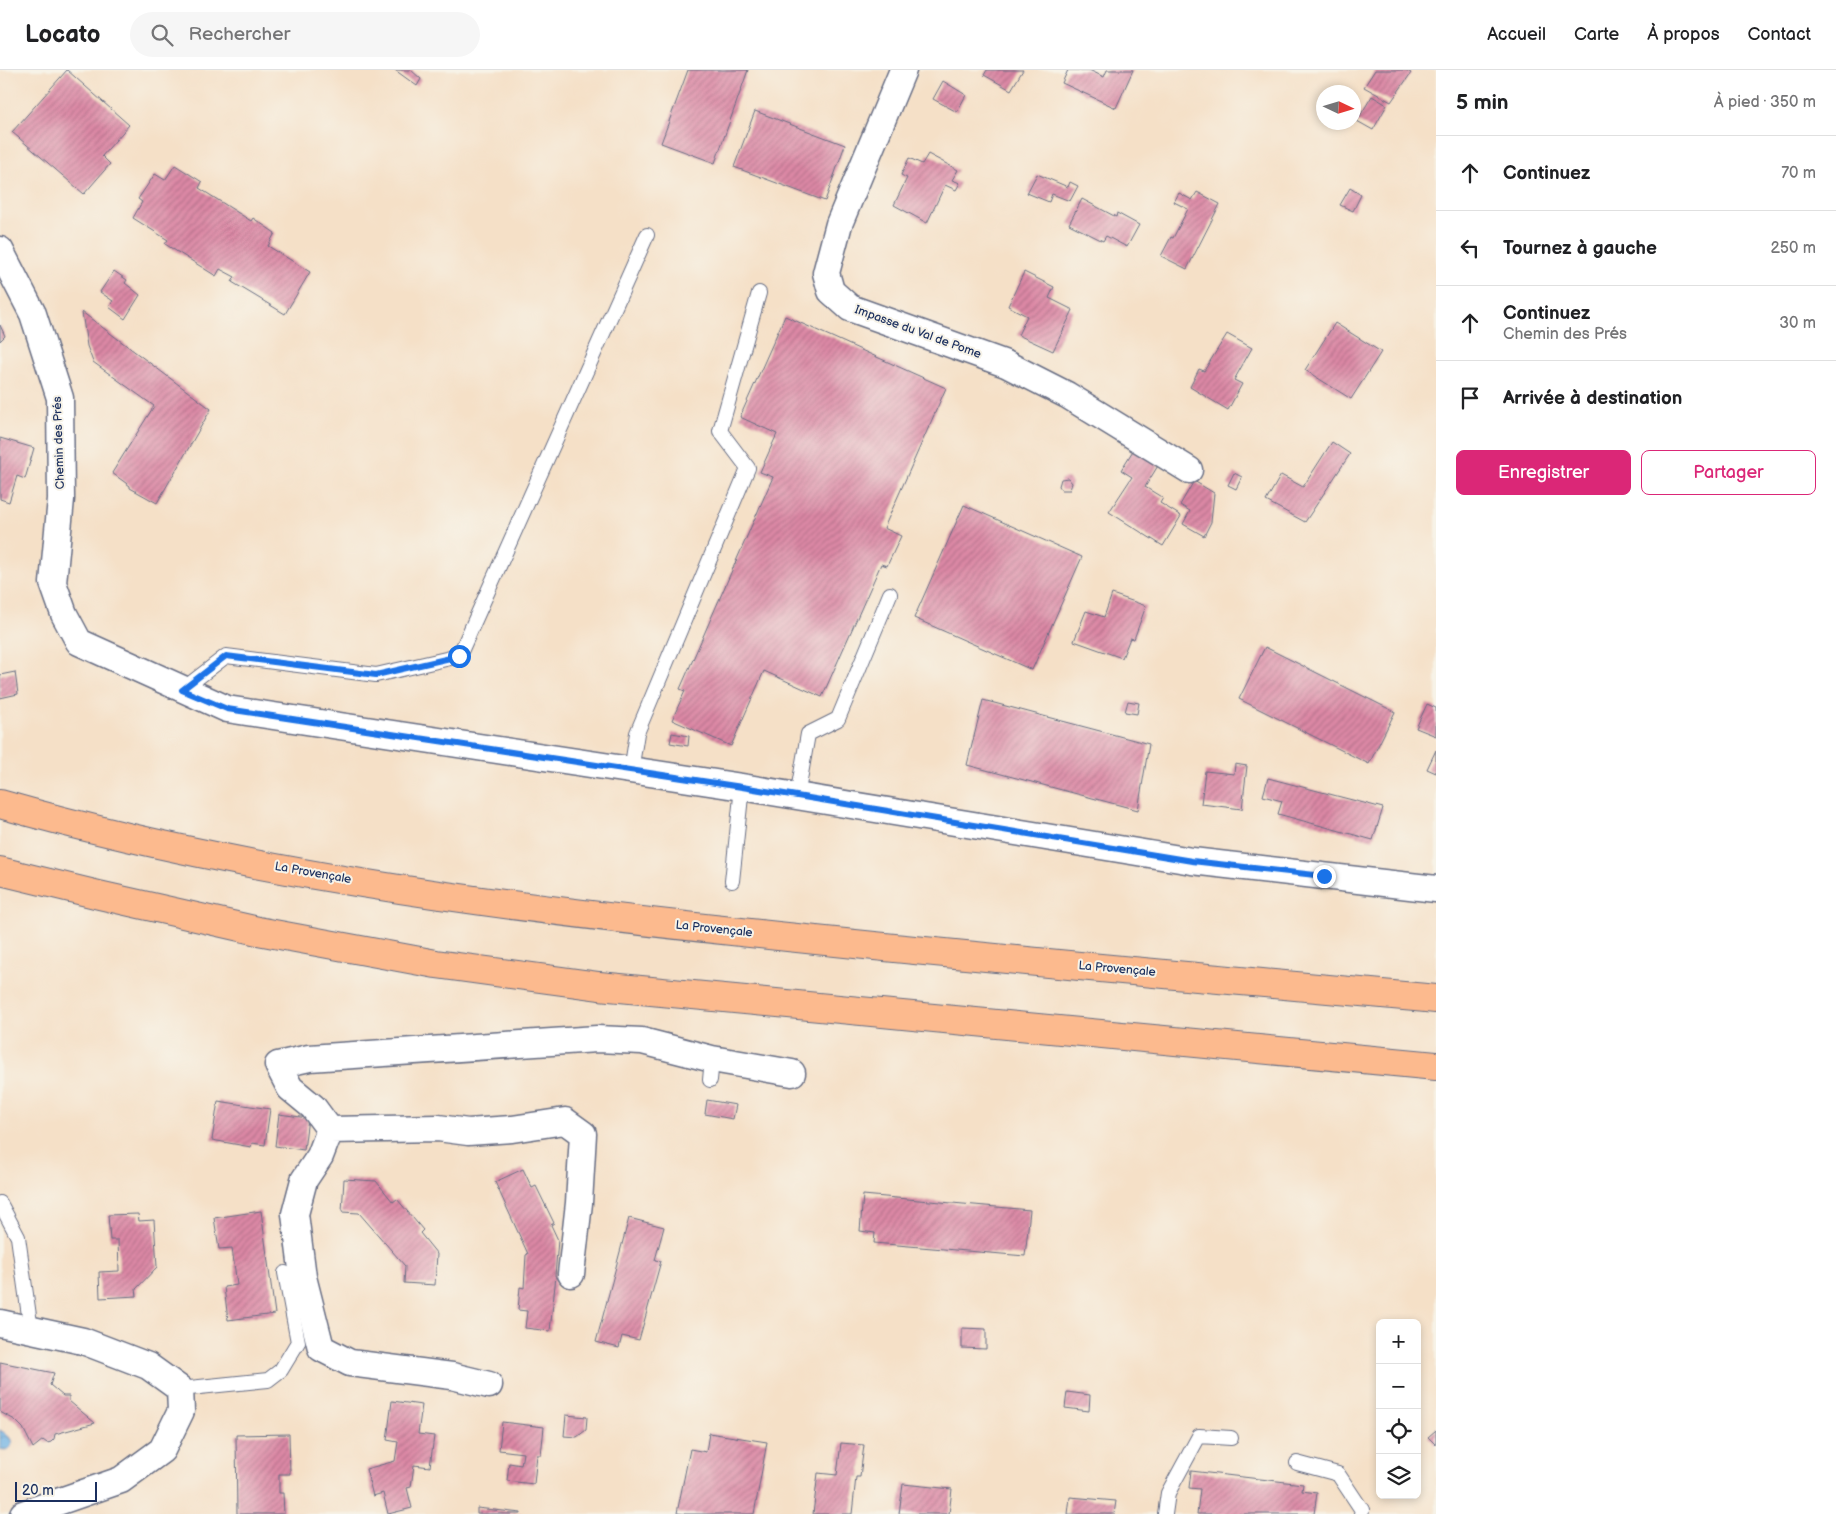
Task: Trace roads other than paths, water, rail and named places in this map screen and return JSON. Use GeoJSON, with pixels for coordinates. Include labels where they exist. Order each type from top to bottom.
{"type":"FeatureCollection","features":[{"type":"Feature","properties":{"kind":"highway","name":"La Provençale"},"geometry":{"type":"LineString","coordinates":[[0,804],[67,823],[207,854],[461,898],[628,920],[782,937],[1436,999]]}},
{"type":"Feature","properties":{"kind":"highway"},"geometry":{"type":"LineString","coordinates":[[0,871],[258,931],[436,964],[580,984],[1436,1066]]}},
{"type":"Feature","properties":{"kind":"street","name":"Impasse du Val de Pome"},"geometry":{"type":"LineString","coordinates":[[904,70],[839,224],[826,273],[831,292],[850,308],[1006,364],[1067,395],[1189,470]]}},
{"type":"Feature","properties":{"kind":"street","name":"Chemin des Prés"},"geometry":{"type":"LineString","coordinates":[[0,250],[33,314],[60,398],[61,499],[53,583],[64,614],[79,642],[182,690]]}},
{"type":"Feature","properties":{"kind":"street"},"geometry":{"type":"LineString","coordinates":[[182,690],[227,709],[742,787],[1192,861],[1436,889]]}},
{"type":"Feature","properties":{"kind":"street"},"geometry":{"type":"LineString","coordinates":[[330,1130],[313,1107],[290,1088],[278,1065],[309,1058],[597,1039],[642,1041],[711,1070],[792,1073]]}},
{"type":"Feature","properties":{"kind":"street"},"geometry":{"type":"LineString","coordinates":[[330,1130],[438,1128],[468,1132],[512,1129],[565,1121],[584,1134],[571,1274]]}},
{"type":"Feature","properties":{"kind":"street"},"geometry":{"type":"LineString","coordinates":[[330,1130],[320,1156],[304,1180],[295,1214],[303,1277],[321,1348],[350,1362],[452,1376],[489,1385]]}},
{"type":"Feature","properties":{"kind":"street"},"geometry":{"type":"LineString","coordinates":[[0,1323],[83,1341],[148,1366],[180,1389],[181,1411],[162,1450],[121,1480],[23,1514]]}},
{"type":"Feature","properties":{"kind":"lane"},"geometry":{"type":"LineString","coordinates":[[182,690],[226,656],[376,675],[459,656],[647,235]]}},
{"type":"Feature","properties":{"kind":"lane"},"geometry":{"type":"LineString","coordinates":[[631,771],[637,733],[748,468],[720,431],[760,293]]}},
{"type":"Feature","properties":{"kind":"lane"},"geometry":{"type":"LineString","coordinates":[[797,796],[808,734],[838,719],[890,594]]}},
{"type":"Feature","properties":{"kind":"lane"},"geometry":{"type":"LineString","coordinates":[[732,881],[742,787]]}},
{"type":"Feature","properties":{"kind":"lane"},"geometry":{"type":"LineString","coordinates":[[0,1202],[18,1238],[31,1330]]}},
{"type":"Feature","properties":{"kind":"lane"},"geometry":{"type":"LineString","coordinates":[[180,1389],[268,1380],[282,1370],[298,1342],[285,1273]]}},
{"type":"Feature","properties":{"kind":"lane"},"geometry":{"type":"LineString","coordinates":[[1165,1514],[1168,1493],[1199,1436],[1231,1438]]}},
{"type":"Feature","properties":{"kind":"lane"},"geometry":{"type":"LineString","coordinates":[[1297,1463],[1338,1474],[1362,1510],[1361,1514]]}},
{"type":"Feature","properties":{"kind":"water"},"geometry":{"type":"Polygon","coordinates":[[[0,1430],[10,1438],[12,1444],[8,1449],[0,1449],[0,1430]]]}}]}
